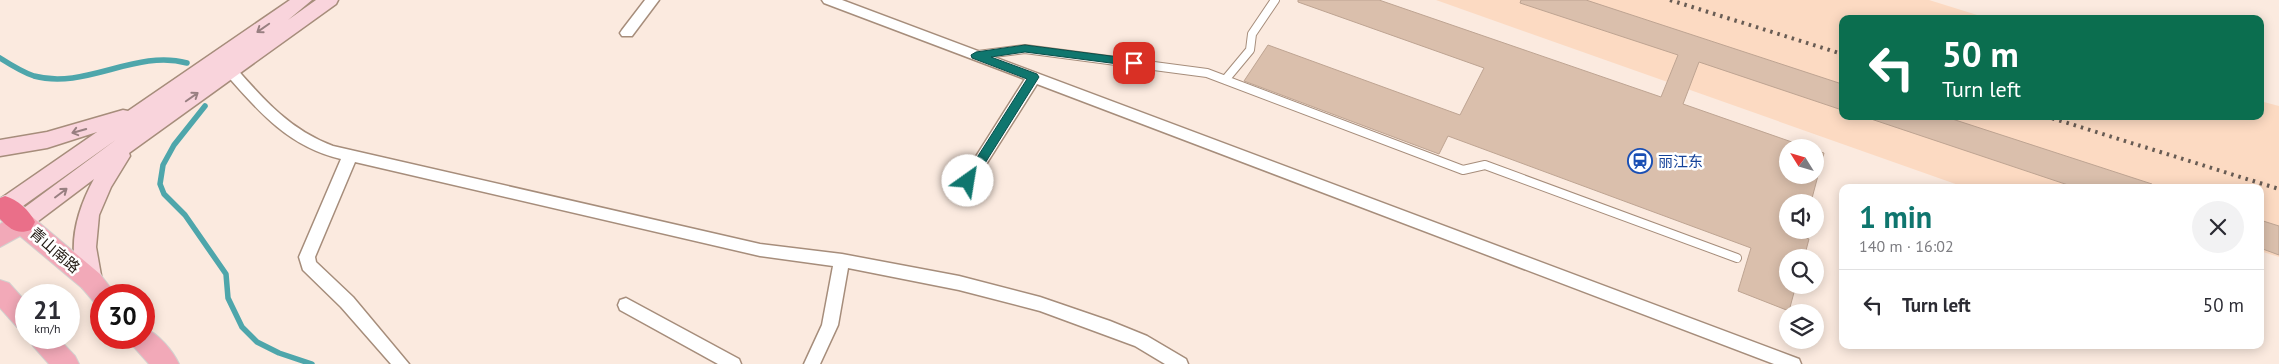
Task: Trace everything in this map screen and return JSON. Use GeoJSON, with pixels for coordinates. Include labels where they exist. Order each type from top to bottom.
{"type":"FeatureCollection","features":[{"type":"Feature","properties":{"kind":"main road","name":"青山南路"},"geometry":{"type":"LineString","coordinates":[[5,216],[92,284]]}},
{"type":"Feature","properties":{"kind":"main road"},"geometry":{"type":"LineString","coordinates":[[0,290],[15,307]]}},
{"type":"Feature","properties":{"kind":"main road"},"geometry":{"type":"LineString","coordinates":[[0,320],[15,323]]}},
{"type":"Feature","properties":{"kind":"main road"},"geometry":{"type":"LineString","coordinates":[[52,349],[66,364]]}},
{"type":"Feature","properties":{"kind":"main road"},"geometry":{"type":"LineString","coordinates":[[152,349],[166,364]]}},
{"type":"Feature","properties":{"kind":"street"},"geometry":{"type":"LineString","coordinates":[[5,216],[158,102],[303,0]]}},
{"type":"Feature","properties":{"kind":"street"},"geometry":{"type":"LineString","coordinates":[[5,216],[138,136],[329,0]]}},
{"type":"Feature","properties":{"kind":"street"},"geometry":{"type":"LineString","coordinates":[[627,33],[652,0]]}},
{"type":"Feature","properties":{"kind":"street"},"geometry":{"type":"LineString","coordinates":[[829,0],[1793,364]]}},
{"type":"Feature","properties":{"kind":"street"},"geometry":{"type":"LineString","coordinates":[[230,70],[277,124],[313,145],[350,156],[760,250],[842,260],[959,283],[1040,304],[1141,340],[1180,364]]}},
{"type":"Feature","properties":{"kind":"street"},"geometry":{"type":"LineString","coordinates":[[968,181],[1034,77]]}},
{"type":"Feature","properties":{"kind":"street"},"geometry":{"type":"LineString","coordinates":[[0,148],[76,133],[158,102]]}},
{"type":"Feature","properties":{"kind":"street"},"geometry":{"type":"LineString","coordinates":[[96,284],[84,252],[86,221],[91,205],[110,170],[138,136]]}},
{"type":"Feature","properties":{"kind":"street"},"geometry":{"type":"LineString","coordinates":[[350,156],[307,257],[309,264],[347,302],[401,364]]}},
{"type":"Feature","properties":{"kind":"street"},"geometry":{"type":"LineString","coordinates":[[812,364],[830,325],[842,260]]}},
{"type":"Feature","properties":{"kind":"street"},"geometry":{"type":"LineString","coordinates":[[626,305],[733,364]]}},
{"type":"Feature","properties":{"kind":"lane"},"geometry":{"type":"LineString","coordinates":[[1225,80],[1250,50],[1252,34],[1275,0]]}},
{"type":"Feature","properties":{"kind":"lane"},"geometry":{"type":"LineString","coordinates":[[976,55],[1025,49],[1189,70],[1225,80],[1463,170],[1485,165],[1737,258]]}},
{"type":"Feature","properties":{"kind":"shaded area"},"geometry":{"type":"Polygon","coordinates":[[[1436,0],[1929,0],[1977,15],[1839,15],[1839,120],[2264,120],[2264,102],[2279,106],[2279,257],[2264,252],[2264,184],[1956,184],[1436,0]]]}},
{"type":"Feature","properties":{"kind":"building"},"geometry":{"type":"Polygon","coordinates":[[[1298,0],[1379,0],[1661,97],[1678,55],[1520,3],[1521,0],[1586,0],[1839,83],[1839,109],[1699,62],[1683,104],[1783,139],[1779,139],[1779,184],[1816,184],[1813,194],[1779,194],[1779,239],[1809,239],[1806,249],[1779,249],[1779,294],[1794,294],[1791,304],[1779,304],[1779,307],[1738,291],[1751,248],[1448,136],[1439,154],[1244,81],[1268,45],[1460,115],[1484,68],[1298,2],[1298,0]]]}},
{"type":"Feature","properties":{"kind":"building"},"geometry":{"type":"Polygon","coordinates":[[[1874,120],[1955,120],[2152,184],[2065,184],[1874,120]]]}},
{"type":"Feature","properties":{"kind":"building"},"geometry":{"type":"Polygon","coordinates":[[[2264,221],[2279,226],[2279,255],[2264,249],[2264,221]]]}},
{"type":"Feature","properties":{"kind":"waterway"},"geometry":{"type":"LineString","coordinates":[[0,58],[34,76],[53,79],[73,78],[148,61],[168,60],[187,63]]}},
{"type":"Feature","properties":{"kind":"waterway"},"geometry":{"type":"LineString","coordinates":[[205,106],[174,145],[163,165],[160,184],[164,194],[185,215],[226,274],[228,298],[242,327],[257,342],[279,353],[312,364]]}},
{"type":"Feature","properties":{"kind":"railway"},"geometry":{"type":"LineString","coordinates":[[1670,0],[1839,53]]}},
{"type":"Feature","properties":{"kind":"railway"},"geometry":{"type":"LineString","coordinates":[[2058,120],[2263,184]]}},
{"type":"Feature","properties":{"kind":"railway"},"geometry":{"type":"LineString","coordinates":[[2264,184],[2279,189]]}},
{"type":"Feature","properties":{"kind":"place","name":"丽江东"},"geometry":{"type":"Point","coordinates":[1640,161]}},
{"type":"Feature","properties":{"kind":"route"},"geometry":{"type":"LineString","coordinates":[[968,181],[1034,77],[976,55],[1025,49],[1134,63]]}}]}
